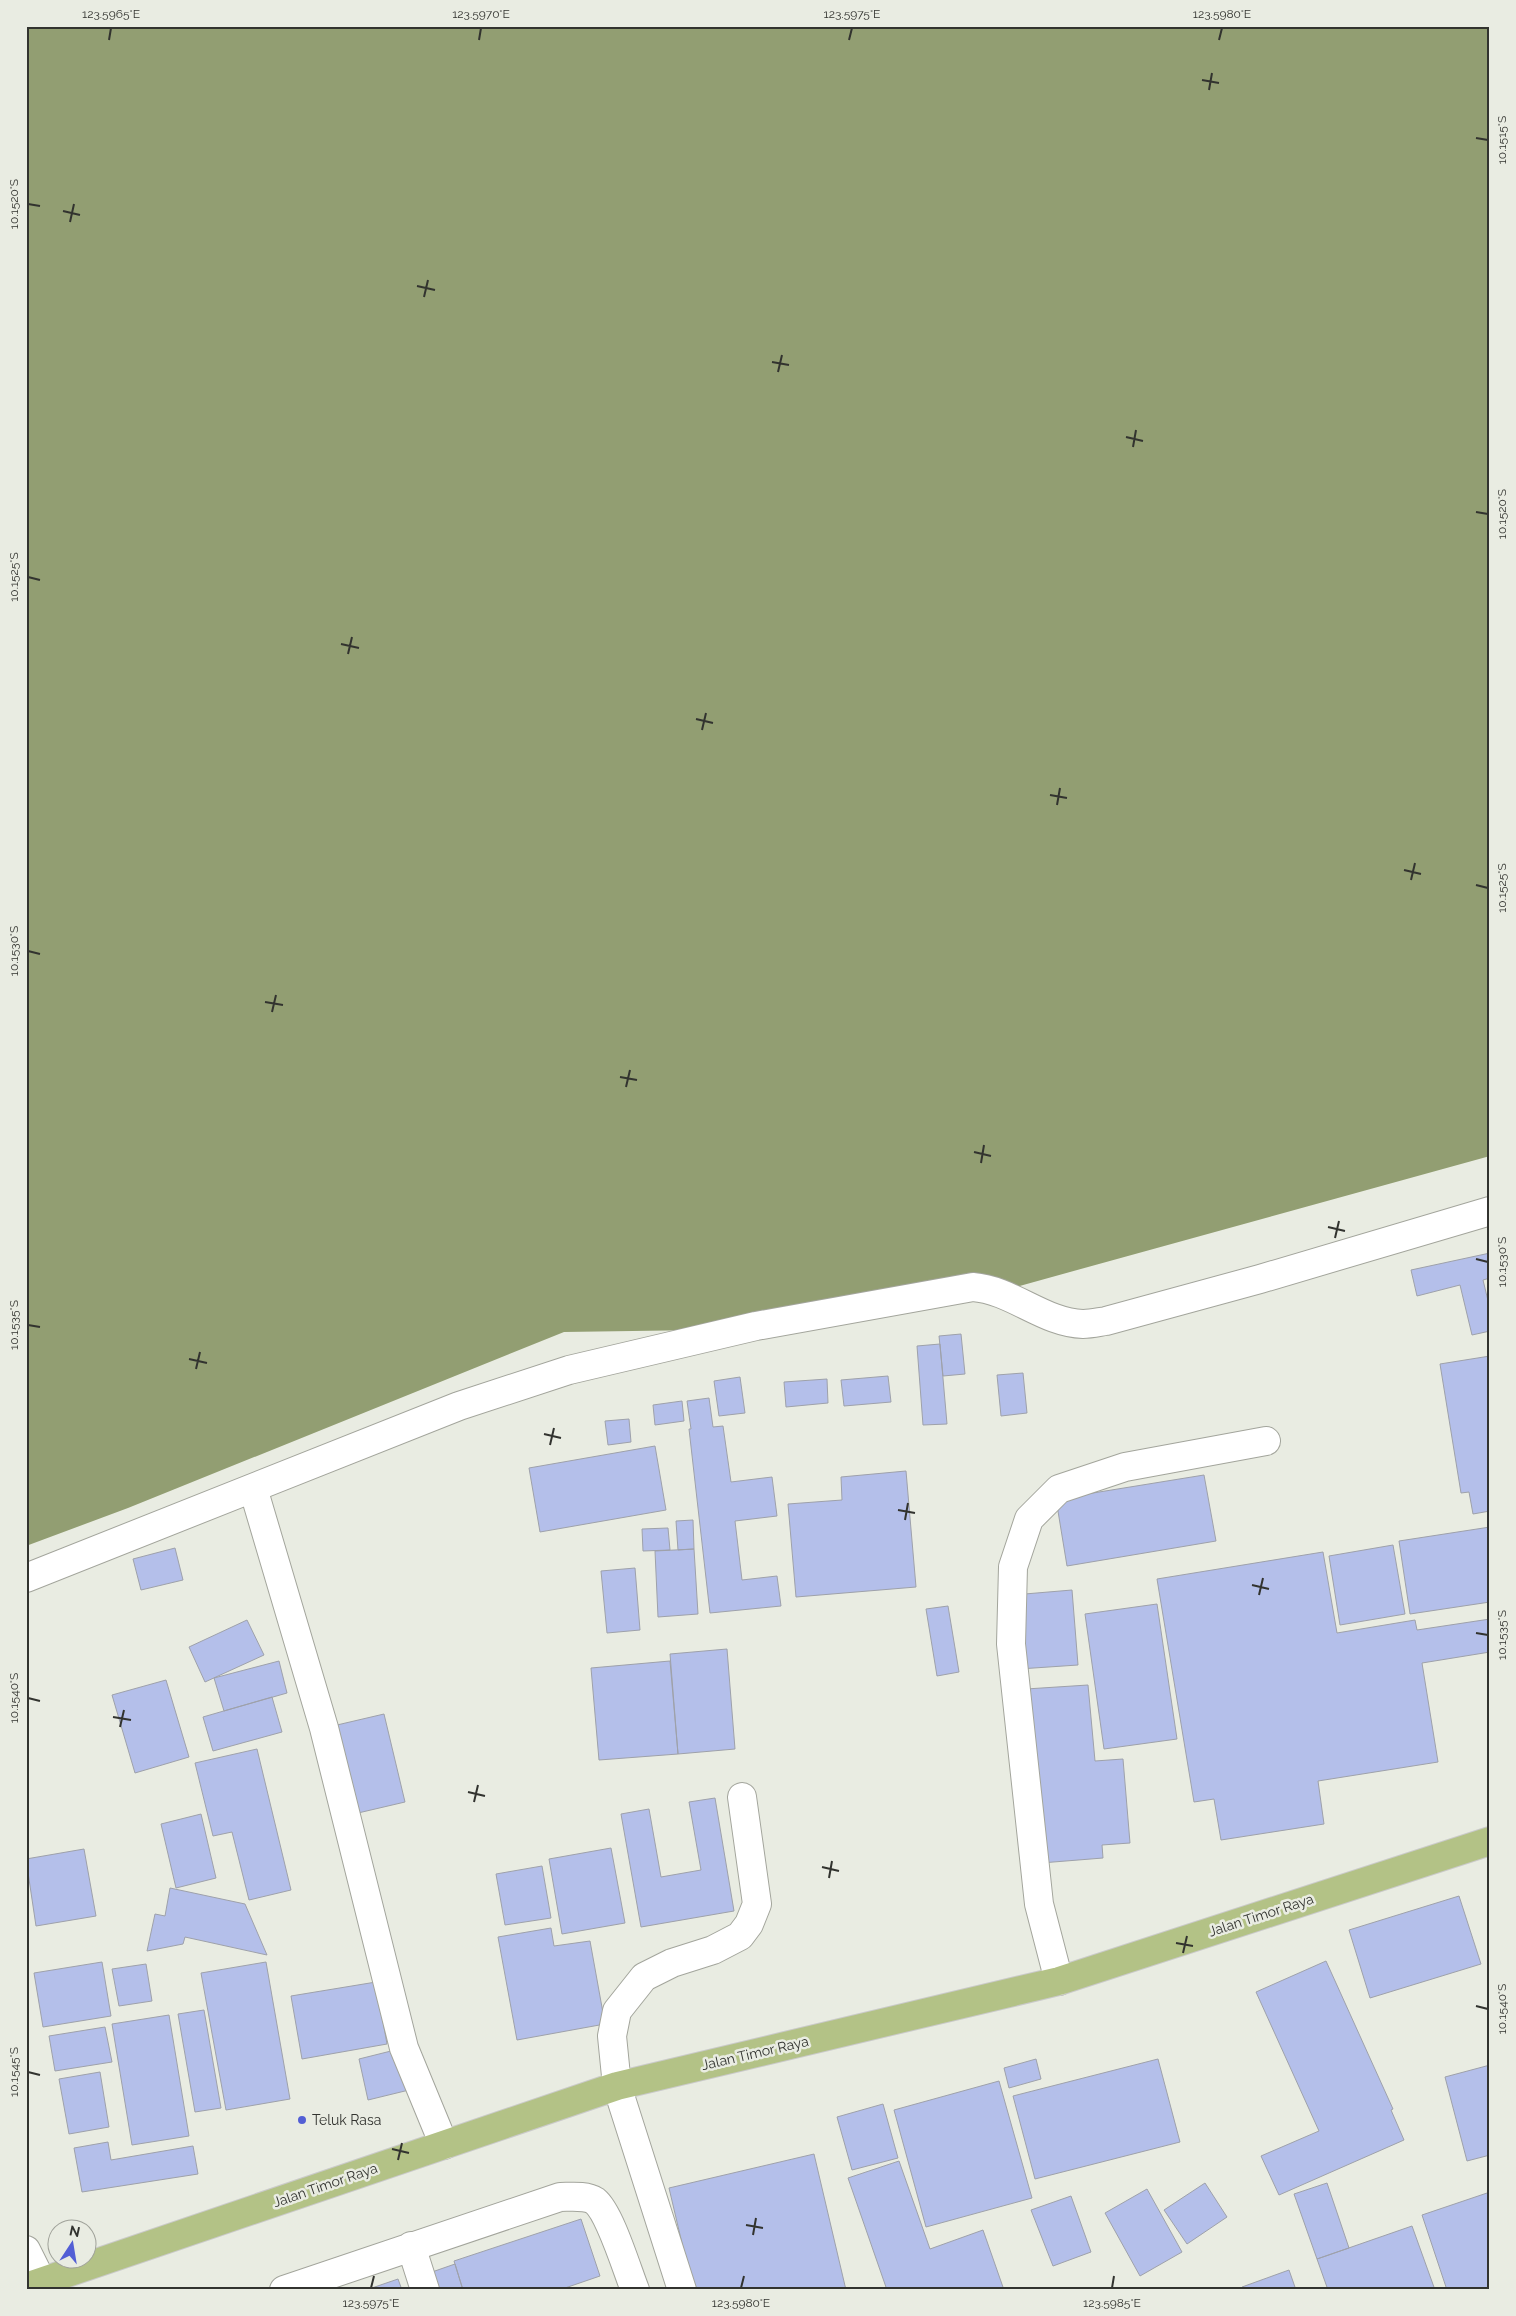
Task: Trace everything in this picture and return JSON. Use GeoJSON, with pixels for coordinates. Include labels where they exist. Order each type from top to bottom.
{"type":"FeatureCollection","features":[{"type":"Feature","properties":{"kind":"highway","name":"Jalan Timor Raya"},"geometry":{"type":"LineString","coordinates":[[34,2284],[617,2086],[1059,1981],[1490,1841]]}},
{"type":"Feature","properties":{"kind":"street"},"geometry":{"type":"LineString","coordinates":[[26,1578],[459,1406],[569,1370],[756,1326],[973,1287],[988,1288],[1066,1321],[1083,1324],[1106,1321],[1260,1279],[1490,1211]]}},
{"type":"Feature","properties":{"kind":"street"},"geometry":{"type":"LineString","coordinates":[[1059,1981],[1039,1904],[1011,1644],[1013,1567],[1029,1519],[1060,1489],[1125,1467],[1266,1441]]}},
{"type":"Feature","properties":{"kind":"street"},"geometry":{"type":"LineString","coordinates":[[253,1488],[324,1728],[404,2048],[444,2145]]}},
{"type":"Feature","properties":{"kind":"street"},"geometry":{"type":"LineString","coordinates":[[682,2290],[617,2086],[612,2036],[617,2011],[644,1977],[672,1963],[713,1950],[740,1936],[749,1924],[757,1904],[742,1797]]}},
{"type":"Feature","properties":{"kind":"street"},"geometry":{"type":"LineString","coordinates":[[284,2290],[560,2197],[579,2197],[594,2201],[607,2218],[635,2290]]}},
{"type":"Feature","properties":{"kind":"street"},"geometry":{"type":"LineString","coordinates":[[411,2246],[425,2290]]}},
{"type":"Feature","properties":{"kind":"street"},"geometry":{"type":"LineString","coordinates":[[26,2250],[34,2284]]}},
{"type":"Feature","properties":{"kind":"shaded area"},"geometry":{"type":"Polygon","coordinates":[[[26,26],[1490,26],[1490,1156],[1012,1288],[701,1330],[564,1332],[128,1508],[26,1546],[26,26]]]}},
{"type":"Feature","properties":{"kind":"building"},"geometry":{"type":"Polygon","coordinates":[[[1490,1253],[1490,1278],[1483,1280],[1490,1309],[1490,1331],[1472,1335],[1460,1285],[1417,1296],[1411,1270],[1490,1253]]]}},
{"type":"Feature","properties":{"kind":"building"},"geometry":{"type":"Polygon","coordinates":[[[961,1334],[965,1374],[943,1376],[939,1336],[961,1334]]]}},
{"type":"Feature","properties":{"kind":"building"},"geometry":{"type":"Polygon","coordinates":[[[940,1344],[947,1424],[923,1425],[917,1346],[940,1344]]]}},
{"type":"Feature","properties":{"kind":"building"},"geometry":{"type":"Polygon","coordinates":[[[1490,1356],[1490,1511],[1473,1514],[1469,1492],[1461,1493],[1440,1364],[1490,1356]]]}},
{"type":"Feature","properties":{"kind":"building"},"geometry":{"type":"Polygon","coordinates":[[[1023,1373],[1027,1413],[1001,1416],[997,1375],[1023,1373]]]}},
{"type":"Feature","properties":{"kind":"building"},"geometry":{"type":"Polygon","coordinates":[[[888,1376],[891,1402],[844,1406],[841,1380],[888,1376]]]}},
{"type":"Feature","properties":{"kind":"building"},"geometry":{"type":"Polygon","coordinates":[[[740,1377],[745,1413],[719,1416],[714,1381],[740,1377]]]}},
{"type":"Feature","properties":{"kind":"building"},"geometry":{"type":"Polygon","coordinates":[[[827,1379],[828,1403],[786,1407],[784,1382],[827,1379]]]}},
{"type":"Feature","properties":{"kind":"building"},"geometry":{"type":"Polygon","coordinates":[[[709,1398],[713,1427],[723,1426],[731,1482],[772,1477],[777,1516],[735,1521],[742,1580],[777,1576],[781,1606],[710,1613],[687,1401],[709,1398]]]}},
{"type":"Feature","properties":{"kind":"building"},"geometry":{"type":"Polygon","coordinates":[[[682,1401],[684,1421],[655,1425],[653,1405],[682,1401]]]}},
{"type":"Feature","properties":{"kind":"building"},"geometry":{"type":"Polygon","coordinates":[[[629,1419],[631,1442],[608,1445],[605,1421],[629,1419]]]}},
{"type":"Feature","properties":{"kind":"building"},"geometry":{"type":"Polygon","coordinates":[[[655,1446],[666,1510],[540,1532],[529,1468],[655,1446]]]}},
{"type":"Feature","properties":{"kind":"building"},"geometry":{"type":"Polygon","coordinates":[[[906,1471],[916,1587],[796,1597],[788,1504],[842,1500],[841,1477],[906,1471]]]}},
{"type":"Feature","properties":{"kind":"building"},"geometry":{"type":"Polygon","coordinates":[[[1204,1475],[1216,1541],[1067,1566],[1056,1499],[1204,1475]]]}},
{"type":"Feature","properties":{"kind":"building"},"geometry":{"type":"Polygon","coordinates":[[[693,1520],[694,1549],[678,1550],[676,1521],[693,1520]]]}},
{"type":"Feature","properties":{"kind":"building"},"geometry":{"type":"Polygon","coordinates":[[[1490,1527],[1490,1602],[1410,1614],[1399,1541],[1490,1527]]]}},
{"type":"Feature","properties":{"kind":"building"},"geometry":{"type":"Polygon","coordinates":[[[668,1528],[670,1550],[643,1551],[642,1529],[668,1528]]]}},
{"type":"Feature","properties":{"kind":"building"},"geometry":{"type":"Polygon","coordinates":[[[1393,1545],[1405,1614],[1340,1625],[1329,1556],[1393,1545]]]}},
{"type":"Feature","properties":{"kind":"building"},"geometry":{"type":"Polygon","coordinates":[[[175,1548],[183,1580],[141,1590],[133,1559],[175,1548]]]}},
{"type":"Feature","properties":{"kind":"building"},"geometry":{"type":"Polygon","coordinates":[[[694,1549],[698,1614],[658,1617],[655,1551],[694,1549]]]}},
{"type":"Feature","properties":{"kind":"building"},"geometry":{"type":"Polygon","coordinates":[[[1323,1552],[1337,1633],[1415,1620],[1417,1630],[1490,1619],[1490,1652],[1422,1663],[1438,1762],[1318,1781],[1324,1824],[1221,1840],[1214,1799],[1194,1802],[1157,1579],[1323,1552]]]}},
{"type":"Feature","properties":{"kind":"building"},"geometry":{"type":"Polygon","coordinates":[[[635,1568],[640,1630],[607,1633],[601,1571],[635,1568]]]}},
{"type":"Feature","properties":{"kind":"building"},"geometry":{"type":"Polygon","coordinates":[[[1072,1590],[1078,1665],[1019,1669],[1013,1595],[1072,1590]]]}},
{"type":"Feature","properties":{"kind":"building"},"geometry":{"type":"Polygon","coordinates":[[[1157,1604],[1177,1739],[1104,1749],[1085,1614],[1157,1604]]]}},
{"type":"Feature","properties":{"kind":"building"},"geometry":{"type":"Polygon","coordinates":[[[948,1606],[959,1672],[937,1676],[926,1609],[948,1606]]]}},
{"type":"Feature","properties":{"kind":"building"},"geometry":{"type":"Polygon","coordinates":[[[247,1620],[264,1655],[205,1682],[189,1647],[247,1620]]]}},
{"type":"Feature","properties":{"kind":"building"},"geometry":{"type":"Polygon","coordinates":[[[727,1649],[735,1749],[678,1754],[670,1654],[727,1649]]]}},
{"type":"Feature","properties":{"kind":"building"},"geometry":{"type":"Polygon","coordinates":[[[279,1661],[287,1693],[224,1711],[214,1678],[279,1661]]]}},
{"type":"Feature","properties":{"kind":"building"},"geometry":{"type":"Polygon","coordinates":[[[670,1661],[678,1754],[599,1760],[591,1668],[670,1661]]]}},
{"type":"Feature","properties":{"kind":"building"},"geometry":{"type":"Polygon","coordinates":[[[166,1680],[189,1757],[135,1773],[112,1695],[166,1680]]]}},
{"type":"Feature","properties":{"kind":"building"},"geometry":{"type":"Polygon","coordinates":[[[1088,1685],[1095,1761],[1123,1759],[1130,1843],[1102,1845],[1103,1858],[1041,1863],[1026,1689],[1088,1685]]]}},
{"type":"Feature","properties":{"kind":"building"},"geometry":{"type":"Polygon","coordinates":[[[272,1697],[282,1732],[213,1751],[203,1717],[272,1697]]]}},
{"type":"Feature","properties":{"kind":"building"},"geometry":{"type":"Polygon","coordinates":[[[384,1714],[405,1802],[358,1813],[337,1725],[384,1714]]]}},
{"type":"Feature","properties":{"kind":"building"},"geometry":{"type":"Polygon","coordinates":[[[257,1749],[291,1890],[249,1900],[232,1832],[213,1836],[195,1763],[257,1749]]]}},
{"type":"Feature","properties":{"kind":"building"},"geometry":{"type":"Polygon","coordinates":[[[715,1798],[734,1911],[641,1927],[621,1814],[649,1809],[661,1877],[701,1870],[689,1802],[715,1798]]]}},
{"type":"Feature","properties":{"kind":"building"},"geometry":{"type":"Polygon","coordinates":[[[201,1814],[216,1878],[176,1888],[161,1824],[201,1814]]]}},
{"type":"Feature","properties":{"kind":"building"},"geometry":{"type":"Polygon","coordinates":[[[611,1848],[625,1923],[562,1934],[549,1859],[611,1848]]]}},
{"type":"Feature","properties":{"kind":"building"},"geometry":{"type":"Polygon","coordinates":[[[84,1849],[96,1916],[36,1926],[26,1859],[84,1849]]]}},
{"type":"Feature","properties":{"kind":"building"},"geometry":{"type":"Polygon","coordinates":[[[542,1866],[551,1918],[505,1925],[496,1874],[542,1866]]]}},
{"type":"Feature","properties":{"kind":"building"},"geometry":{"type":"Polygon","coordinates":[[[170,1888],[245,1904],[267,1955],[185,1937],[183,1944],[147,1951],[155,1914],[165,1916],[170,1888]]]}},
{"type":"Feature","properties":{"kind":"building"},"geometry":{"type":"Polygon","coordinates":[[[1459,1896],[1481,1964],[1370,1998],[1349,1930],[1459,1896]]]}},
{"type":"Feature","properties":{"kind":"building"},"geometry":{"type":"Polygon","coordinates":[[[551,1928],[554,1946],[590,1941],[605,2024],[517,2040],[498,1937],[551,1928]]]}},
{"type":"Feature","properties":{"kind":"building"},"geometry":{"type":"Polygon","coordinates":[[[1326,1961],[1393,2109],[1391,2110],[1404,2140],[1279,2195],[1261,2156],[1319,2131],[1256,1992],[1326,1961]]]}},
{"type":"Feature","properties":{"kind":"building"},"geometry":{"type":"Polygon","coordinates":[[[102,1962],[111,2016],[43,2027],[34,1973],[102,1962]]]}},
{"type":"Feature","properties":{"kind":"building"},"geometry":{"type":"Polygon","coordinates":[[[266,1962],[290,2099],[226,2110],[201,1973],[266,1962]]]}},
{"type":"Feature","properties":{"kind":"building"},"geometry":{"type":"Polygon","coordinates":[[[146,1964],[152,2001],[119,2006],[112,1969],[146,1964]]]}},
{"type":"Feature","properties":{"kind":"building"},"geometry":{"type":"Polygon","coordinates":[[[376,1982],[387,2044],[302,2059],[291,1996],[376,1982]]]}},
{"type":"Feature","properties":{"kind":"building"},"geometry":{"type":"Polygon","coordinates":[[[204,2010],[221,2108],[195,2112],[178,2014],[204,2010]]]}},
{"type":"Feature","properties":{"kind":"building"},"geometry":{"type":"Polygon","coordinates":[[[169,2015],[189,2136],[132,2145],[112,2024],[169,2015]]]}},
{"type":"Feature","properties":{"kind":"building"},"geometry":{"type":"Polygon","coordinates":[[[105,2027],[112,2062],[55,2071],[49,2036],[105,2027]]]}},
{"type":"Feature","properties":{"kind":"building"},"geometry":{"type":"Polygon","coordinates":[[[399,2049],[409,2090],[368,2100],[359,2059],[399,2049]]]}},
{"type":"Feature","properties":{"kind":"building"},"geometry":{"type":"Polygon","coordinates":[[[1036,2059],[1041,2079],[1009,2088],[1004,2068],[1036,2059]]]}},
{"type":"Feature","properties":{"kind":"building"},"geometry":{"type":"Polygon","coordinates":[[[1158,2059],[1180,2142],[1035,2179],[1013,2096],[1158,2059]]]}},
{"type":"Feature","properties":{"kind":"building"},"geometry":{"type":"Polygon","coordinates":[[[1490,2065],[1490,2155],[1467,2161],[1445,2077],[1490,2065]]]}},
{"type":"Feature","properties":{"kind":"building"},"geometry":{"type":"Polygon","coordinates":[[[100,2072],[109,2127],[69,2134],[59,2079],[100,2072]]]}},
{"type":"Feature","properties":{"kind":"building"},"geometry":{"type":"Polygon","coordinates":[[[999,2081],[1032,2198],[926,2227],[894,2110],[999,2081]]]}},
{"type":"Feature","properties":{"kind":"building"},"geometry":{"type":"Polygon","coordinates":[[[883,2104],[898,2158],[852,2170],[837,2117],[883,2104]]]}},
{"type":"Feature","properties":{"kind":"building"},"geometry":{"type":"Polygon","coordinates":[[[108,2142],[111,2160],[193,2146],[198,2174],[82,2192],[74,2148],[108,2142]]]}},
{"type":"Feature","properties":{"kind":"building"},"geometry":{"type":"Polygon","coordinates":[[[814,2154],[846,2290],[693,2290],[669,2188],[814,2154]]]}},
{"type":"Feature","properties":{"kind":"building"},"geometry":{"type":"Polygon","coordinates":[[[899,2161],[930,2249],[983,2230],[1004,2290],[887,2290],[848,2178],[899,2161]]]}},
{"type":"Feature","properties":{"kind":"building"},"geometry":{"type":"Polygon","coordinates":[[[1205,2183],[1227,2217],[1187,2244],[1164,2210],[1205,2183]]]}},
{"type":"Feature","properties":{"kind":"building"},"geometry":{"type":"Polygon","coordinates":[[[1327,2183],[1349,2248],[1317,2259],[1294,2194],[1327,2183]]]}},
{"type":"Feature","properties":{"kind":"building"},"geometry":{"type":"Polygon","coordinates":[[[1147,2189],[1182,2252],[1140,2276],[1105,2213],[1147,2189]]]}},
{"type":"Feature","properties":{"kind":"building"},"geometry":{"type":"Polygon","coordinates":[[[1490,2192],[1490,2290],[1447,2290],[1422,2215],[1490,2192]]]}},
{"type":"Feature","properties":{"kind":"building"},"geometry":{"type":"Polygon","coordinates":[[[1071,2196],[1091,2252],[1053,2266],[1031,2210],[1071,2196]]]}},
{"type":"Feature","properties":{"kind":"building"},"geometry":{"type":"Polygon","coordinates":[[[581,2219],[600,2276],[565,2288],[565,2290],[463,2290],[454,2261],[581,2219]]]}},
{"type":"Feature","properties":{"kind":"building"},"geometry":{"type":"Polygon","coordinates":[[[1412,2226],[1435,2290],[1328,2290],[1317,2259],[1412,2226]]]}},
{"type":"Feature","properties":{"kind":"building"},"geometry":{"type":"Polygon","coordinates":[[[455,2264],[463,2290],[438,2290],[432,2272],[455,2264]]]}},
{"type":"Feature","properties":{"kind":"building"},"geometry":{"type":"Polygon","coordinates":[[[1289,2270],[1296,2290],[1243,2290],[1242,2287],[1289,2270]]]}},
{"type":"Feature","properties":{"kind":"building"},"geometry":{"type":"Polygon","coordinates":[[[398,2279],[402,2290],[366,2290],[398,2279]]]}},
{"type":"Feature","properties":{"kind":"place","name":"Teluk Rasa"},"geometry":{"type":"Point","coordinates":[302,2120]}}]}
